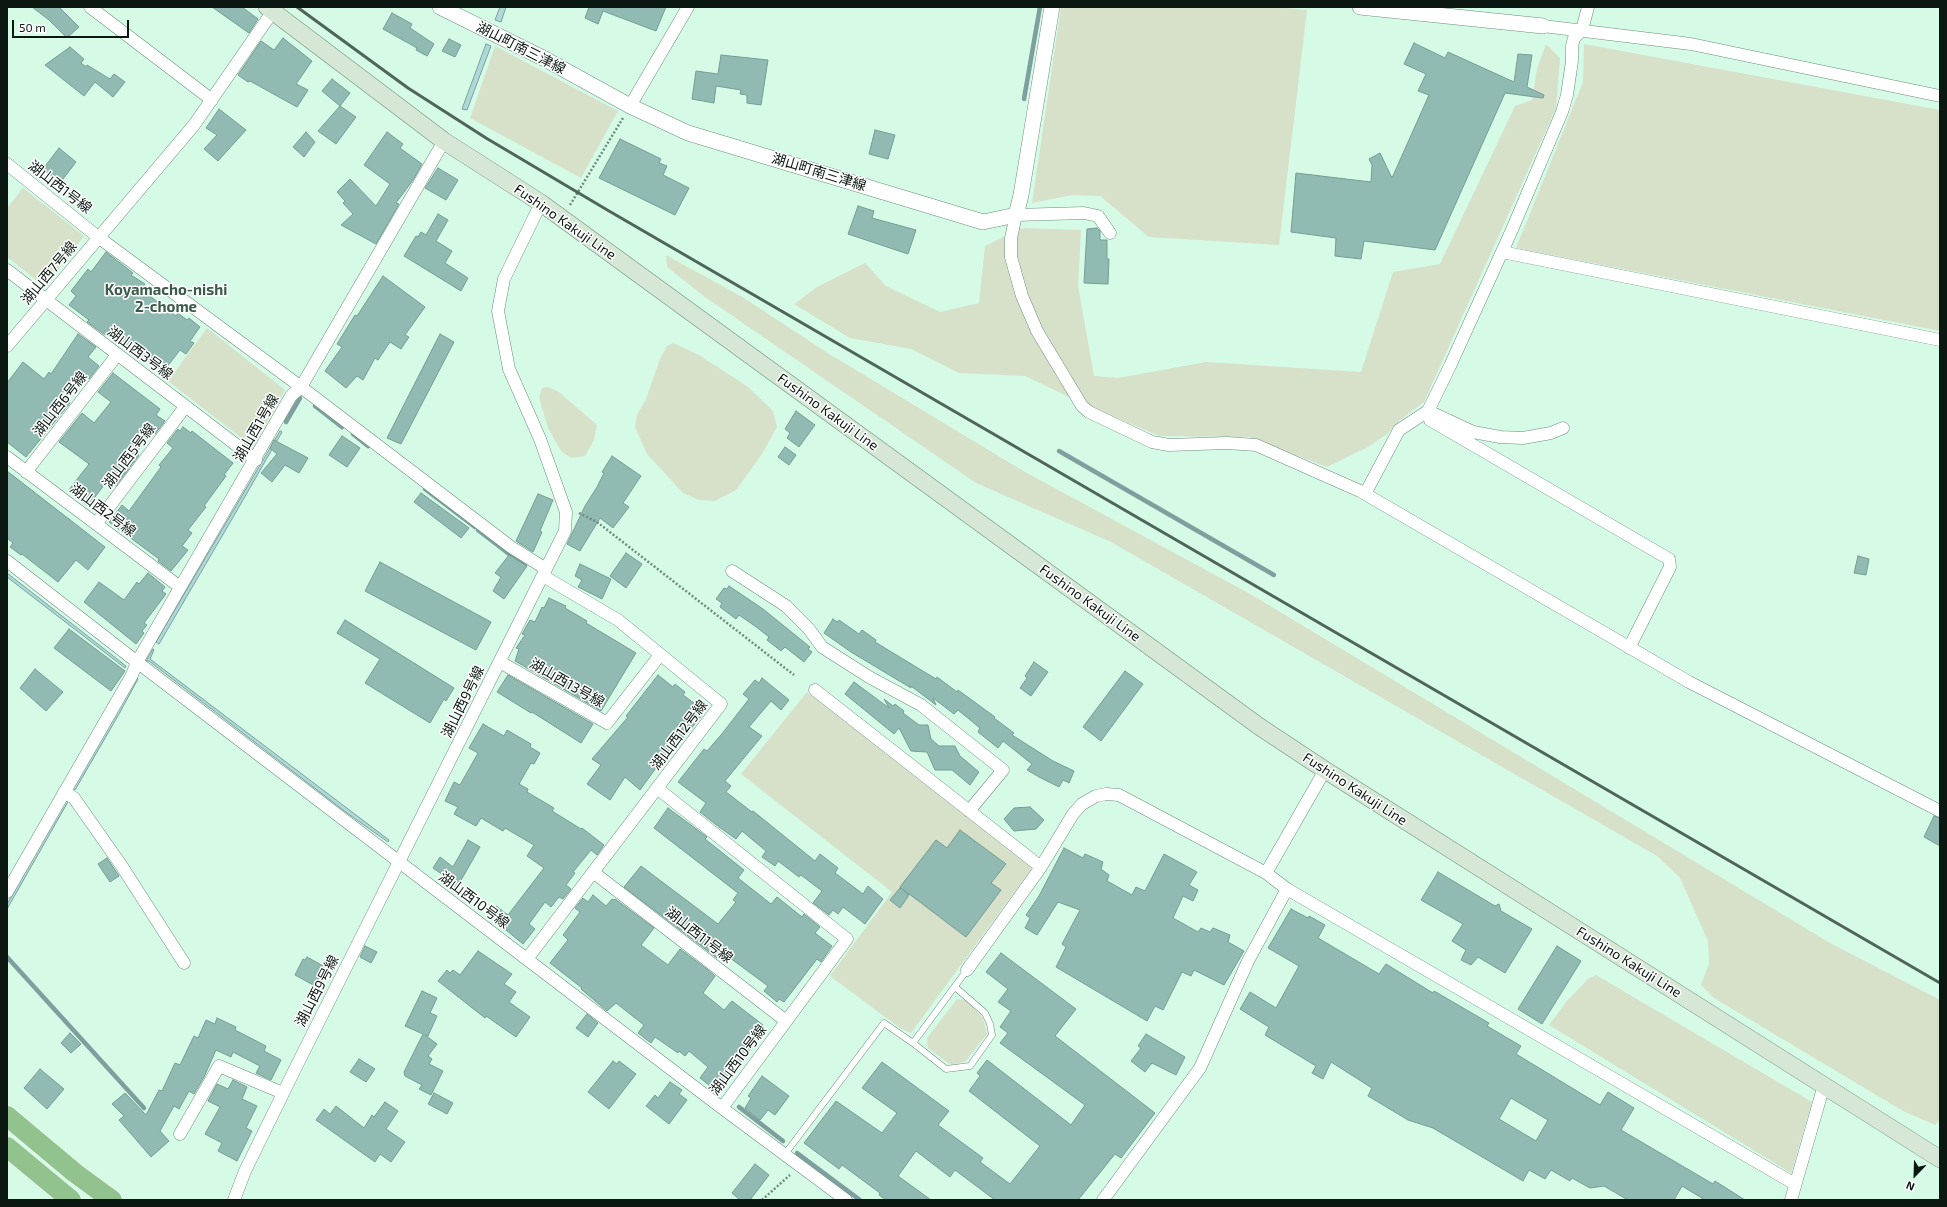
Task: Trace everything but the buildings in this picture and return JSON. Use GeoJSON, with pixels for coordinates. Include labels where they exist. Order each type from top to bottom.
{"type":"FeatureCollection","features":[{"type":"Feature","properties":{"kind":"highway"},"geometry":{"type":"LineString","coordinates":[[7,1116],[75,1173],[112,1200]]}},
{"type":"Feature","properties":{"kind":"highway"},"geometry":{"type":"LineString","coordinates":[[7,1147],[71,1200]]}},
{"type":"Feature","properties":{"kind":"main road","name":"Fushino Kakuji Line"},"geometry":{"type":"LineString","coordinates":[[270,9],[444,141],[562,218],[1260,727],[1325,770],[1940,1159]]}},
{"type":"Feature","properties":{"kind":"street"},"geometry":{"type":"LineString","coordinates":[[90,7],[212,100]]}},
{"type":"Feature","properties":{"kind":"street","name":"湖山町南三津線"},"geometry":{"type":"LineString","coordinates":[[440,7],[543,58],[630,106],[688,133],[983,222],[1016,215]]}},
{"type":"Feature","properties":{"kind":"street"},"geometry":{"type":"LineString","coordinates":[[630,106],[688,7]]}},
{"type":"Feature","properties":{"kind":"street"},"geometry":{"type":"LineString","coordinates":[[1052,7],[1021,195],[1011,238],[1011,257],[1022,296],[1037,331],[1050,355],[1082,406],[1089,412],[1158,443],[1169,445],[1227,443],[1256,446],[1365,494],[1689,682],[1940,811]]}},
{"type":"Feature","properties":{"kind":"street"},"geometry":{"type":"LineString","coordinates":[[1360,7],[1582,30],[1691,44],[1940,96]]}},
{"type":"Feature","properties":{"kind":"street"},"geometry":{"type":"LineString","coordinates":[[1365,494],[1399,430],[1428,411],[1450,366],[1502,252],[1562,112],[1567,95],[1572,61],[1572,46],[1574,38],[1582,30],[1588,7]]}},
{"type":"Feature","properties":{"kind":"street","name":"湖山西7号線"},"geometry":{"type":"LineString","coordinates":[[7,346],[194,125],[212,100],[270,9]]}},
{"type":"Feature","properties":{"kind":"street"},"geometry":{"type":"LineString","coordinates":[[301,387],[444,141]]}},
{"type":"Feature","properties":{"kind":"street","name":"湖山西1号線"},"geometry":{"type":"LineString","coordinates":[[7,164],[98,237],[301,387],[291,396],[256,460],[137,662],[132,675],[7,892]]}},
{"type":"Feature","properties":{"kind":"street","name":"湖山西9号線"},"geometry":{"type":"LineString","coordinates":[[234,1200],[245,1171],[283,1093],[400,863],[565,531],[565,510],[540,439],[509,370],[498,311],[504,279],[541,203]]}},
{"type":"Feature","properties":{"kind":"street"},"geometry":{"type":"LineString","coordinates":[[1016,215],[1084,213],[1098,216],[1110,233]]}},
{"type":"Feature","properties":{"kind":"street"},"geometry":{"type":"LineString","coordinates":[[1502,252],[1940,340]]}},
{"type":"Feature","properties":{"kind":"street","name":"湖山西3号線"},"geometry":{"type":"LineString","coordinates":[[7,270],[256,460]]}},
{"type":"Feature","properties":{"kind":"street","name":"湖山西6号線"},"geometry":{"type":"LineString","coordinates":[[26,472],[117,355]]}},
{"type":"Feature","properties":{"kind":"street","name":"湖山西12号線"},"geometry":{"type":"LineString","coordinates":[[301,387],[544,572],[618,620],[721,704],[527,959]]}},
{"type":"Feature","properties":{"kind":"street","name":"湖山西5号線"},"geometry":{"type":"LineString","coordinates":[[96,524],[185,407]]}},
{"type":"Feature","properties":{"kind":"street"},"geometry":{"type":"LineString","coordinates":[[1428,411],[1473,432],[1500,436],[1523,438],[1551,433],[1563,428]]}},
{"type":"Feature","properties":{"kind":"street"},"geometry":{"type":"LineString","coordinates":[[1428,411],[1430,420],[1669,560],[1670,568],[1629,648]]}},
{"type":"Feature","properties":{"kind":"street","name":"湖山西2号線"},"geometry":{"type":"LineString","coordinates":[[7,457],[180,587]]}},
{"type":"Feature","properties":{"kind":"street"},"geometry":{"type":"LineString","coordinates":[[7,562],[137,662]]}},
{"type":"Feature","properties":{"kind":"street"},"geometry":{"type":"LineString","coordinates":[[732,571],[786,606],[809,629],[822,646],[870,677],[921,705],[1003,770],[970,811]]}},
{"type":"Feature","properties":{"kind":"street","name":"湖山西13号線"},"geometry":{"type":"LineString","coordinates":[[500,662],[607,723],[660,655]]}},
{"type":"Feature","properties":{"kind":"street","name":"湖山西10号線"},"geometry":{"type":"LineString","coordinates":[[137,662],[722,1108],[847,938],[657,788]]}},
{"type":"Feature","properties":{"kind":"street"},"geometry":{"type":"LineString","coordinates":[[815,690],[1041,867]]}},
{"type":"Feature","properties":{"kind":"street"},"geometry":{"type":"LineString","coordinates":[[1266,873],[1325,770]]}},
{"type":"Feature","properties":{"kind":"street"},"geometry":{"type":"LineString","coordinates":[[64,792],[74,798],[121,865],[184,963]]}},
{"type":"Feature","properties":{"kind":"street"},"geometry":{"type":"LineString","coordinates":[[967,970],[1041,867],[1082,804],[1096,796],[1106,794],[1119,796],[1132,801],[1266,873],[1287,889],[1794,1184]]}},
{"type":"Feature","properties":{"kind":"street","name":"湖山西11号線"},"geometry":{"type":"LineString","coordinates":[[593,872],[786,1021]]}},
{"type":"Feature","properties":{"kind":"street"},"geometry":{"type":"LineString","coordinates":[[1103,1200],[1200,1068],[1248,961],[1287,889]]}},
{"type":"Feature","properties":{"kind":"street"},"geometry":{"type":"LineString","coordinates":[[180,1134],[219,1066],[283,1093]]}},
{"type":"Feature","properties":{"kind":"street"},"geometry":{"type":"LineString","coordinates":[[1791,1200],[1794,1184],[1824,1085]]}},
{"type":"Feature","properties":{"kind":"street"},"geometry":{"type":"LineString","coordinates":[[722,1108],[846,1200]]}},
{"type":"Feature","properties":{"kind":"lane"},"geometry":{"type":"LineString","coordinates":[[913,1043],[967,970]]}},
{"type":"Feature","properties":{"kind":"lane"},"geometry":{"type":"LineString","coordinates":[[785,1154],[884,1023],[913,1043],[946,1069],[970,1066],[992,1035],[990,1024],[985,1013],[955,987]]}},
{"type":"Feature","properties":{"kind":"path"},"geometry":{"type":"LineString","coordinates":[[562,218],[630,106]]}},
{"type":"Feature","properties":{"kind":"path"},"geometry":{"type":"LineString","coordinates":[[565,510],[575,511],[597,522],[794,675]]}},
{"type":"Feature","properties":{"kind":"path"},"geometry":{"type":"LineString","coordinates":[[762,1200],[775,1187],[802,1166]]}},
{"type":"Feature","properties":{"kind":"green space"},"geometry":{"type":"Polygon","coordinates":[[[1061,7],[1275,7],[1307,10],[1279,245],[1149,237],[1100,196],[1072,195],[1032,203],[1061,7]]]}},
{"type":"Feature","properties":{"kind":"green space"},"geometry":{"type":"Polygon","coordinates":[[[1546,44],[1560,58],[1556,108],[1424,402],[1399,421],[1387,434],[1368,447],[1327,467],[1249,437],[1160,436],[1092,408],[1025,376],[959,373],[911,349],[850,338],[794,304],[817,287],[865,263],[886,286],[940,312],[979,303],[985,246],[1022,228],[1081,230],[1078,286],[1094,376],[1118,378],[1206,362],[1361,372],[1393,272],[1440,264],[1515,106],[1532,100],[1537,69],[1546,44]]]}},
{"type":"Feature","properties":{"kind":"green space"},"geometry":{"type":"Polygon","coordinates":[[[1584,44],[1940,110],[1940,331],[1516,248],[1583,82],[1584,44]]]}},
{"type":"Feature","properties":{"kind":"green space"},"geometry":{"type":"Polygon","coordinates":[[[495,46],[618,111],[581,178],[470,118],[495,46]]]}},
{"type":"Feature","properties":{"kind":"green space"},"geometry":{"type":"Polygon","coordinates":[[[23,188],[84,236],[45,287],[7,257],[7,208],[23,188]]]}},
{"type":"Feature","properties":{"kind":"green space"},"geometry":{"type":"Polygon","coordinates":[[[666,255],[744,298],[826,352],[1025,472],[1252,595],[1830,943],[1940,1000],[1940,1120],[1935,1125],[1903,1111],[1714,998],[1701,985],[1709,963],[1708,941],[1680,878],[1657,856],[1111,542],[976,483],[705,297],[667,267],[666,255]]]}},
{"type":"Feature","properties":{"kind":"green space"},"geometry":{"type":"Polygon","coordinates":[[[207,328],[285,390],[253,447],[168,381],[207,328]]]}},
{"type":"Feature","properties":{"kind":"green space"},"geometry":{"type":"Polygon","coordinates":[[[673,343],[699,355],[747,386],[773,411],[777,427],[762,454],[736,490],[715,501],[699,500],[683,493],[647,454],[635,427],[637,415],[646,399],[660,359],[667,346],[673,343]]]}},
{"type":"Feature","properties":{"kind":"green space"},"geometry":{"type":"Polygon","coordinates":[[[548,387],[559,392],[597,425],[594,440],[585,456],[571,458],[561,451],[548,428],[539,398],[542,388],[548,387]]]}},
{"type":"Feature","properties":{"kind":"green space"},"geometry":{"type":"Polygon","coordinates":[[[807,692],[1032,868],[911,1033],[900,1028],[830,976],[892,892],[741,774],[807,692]]]}},
{"type":"Feature","properties":{"kind":"green space"},"geometry":{"type":"Polygon","coordinates":[[[1596,975],[1812,1102],[1791,1173],[1549,1025],[1566,1002],[1588,979],[1596,975]]]}},
{"type":"Feature","properties":{"kind":"green space"},"geometry":{"type":"Polygon","coordinates":[[[957,999],[966,1000],[983,1018],[987,1034],[965,1062],[951,1065],[928,1048],[927,1038],[957,999]]]}},
{"type":"Feature","properties":{"kind":"water"},"geometry":{"type":"Polygon","coordinates":[[[500,7],[506,7],[501,22],[495,20],[500,7]]]}},
{"type":"Feature","properties":{"kind":"water"},"geometry":{"type":"Polygon","coordinates":[[[486,44],[491,46],[467,110],[462,109],[486,44]]]}},
{"type":"Feature","properties":{"kind":"water"},"geometry":{"type":"Polygon","coordinates":[[[280,431],[282,432],[159,644],[156,642],[280,431]]]}},
{"type":"Feature","properties":{"kind":"water"},"geometry":{"type":"Polygon","coordinates":[[[7,573],[126,666],[125,668],[7,577],[7,573]]]}},
{"type":"Feature","properties":{"kind":"water"},"geometry":{"type":"Polygon","coordinates":[[[153,649],[154,650],[150,659],[389,840],[388,842],[347,813],[149,661],[146,661],[153,649]]]}},
{"type":"Feature","properties":{"kind":"water"},"geometry":{"type":"Polygon","coordinates":[[[136,677],[138,679],[75,790],[73,788],[136,677]]]}},
{"type":"Feature","properties":{"kind":"water"},"geometry":{"type":"Polygon","coordinates":[[[67,799],[69,800],[7,909],[7,904],[67,799]]]}},
{"type":"Feature","properties":{"kind":"waterway"},"geometry":{"type":"LineString","coordinates":[[1024,99],[1040,7]]}},
{"type":"Feature","properties":{"kind":"waterway"},"geometry":{"type":"LineString","coordinates":[[286,422],[300,398]]}},
{"type":"Feature","properties":{"kind":"waterway"},"geometry":{"type":"LineString","coordinates":[[315,406],[342,427]]}},
{"type":"Feature","properties":{"kind":"waterway"},"geometry":{"type":"LineString","coordinates":[[353,434],[368,446]]}},
{"type":"Feature","properties":{"kind":"waterway"},"geometry":{"type":"LineString","coordinates":[[1059,451],[1274,575]]}},
{"type":"Feature","properties":{"kind":"waterway"},"geometry":{"type":"LineString","coordinates":[[425,489],[475,527]]}},
{"type":"Feature","properties":{"kind":"waterway"},"geometry":{"type":"LineString","coordinates":[[478,530],[513,557]]}},
{"type":"Feature","properties":{"kind":"waterway"},"geometry":{"type":"LineString","coordinates":[[516,558],[525,565]]}},
{"type":"Feature","properties":{"kind":"waterway"},"geometry":{"type":"LineString","coordinates":[[7,957],[144,1108]]}},
{"type":"Feature","properties":{"kind":"waterway"},"geometry":{"type":"LineString","coordinates":[[739,1107],[783,1141]]}},
{"type":"Feature","properties":{"kind":"waterway"},"geometry":{"type":"LineString","coordinates":[[797,1153],[860,1200]]}},
{"type":"Feature","properties":{"kind":"railway"},"geometry":{"type":"LineString","coordinates":[[297,7],[408,88],[486,138],[609,211],[1940,983]]}},
{"type":"Feature","properties":{"kind":"district","name":"Koyamacho-nishi 2-chome"},"geometry":{"type":"Point","coordinates":[166,298]}}]}
